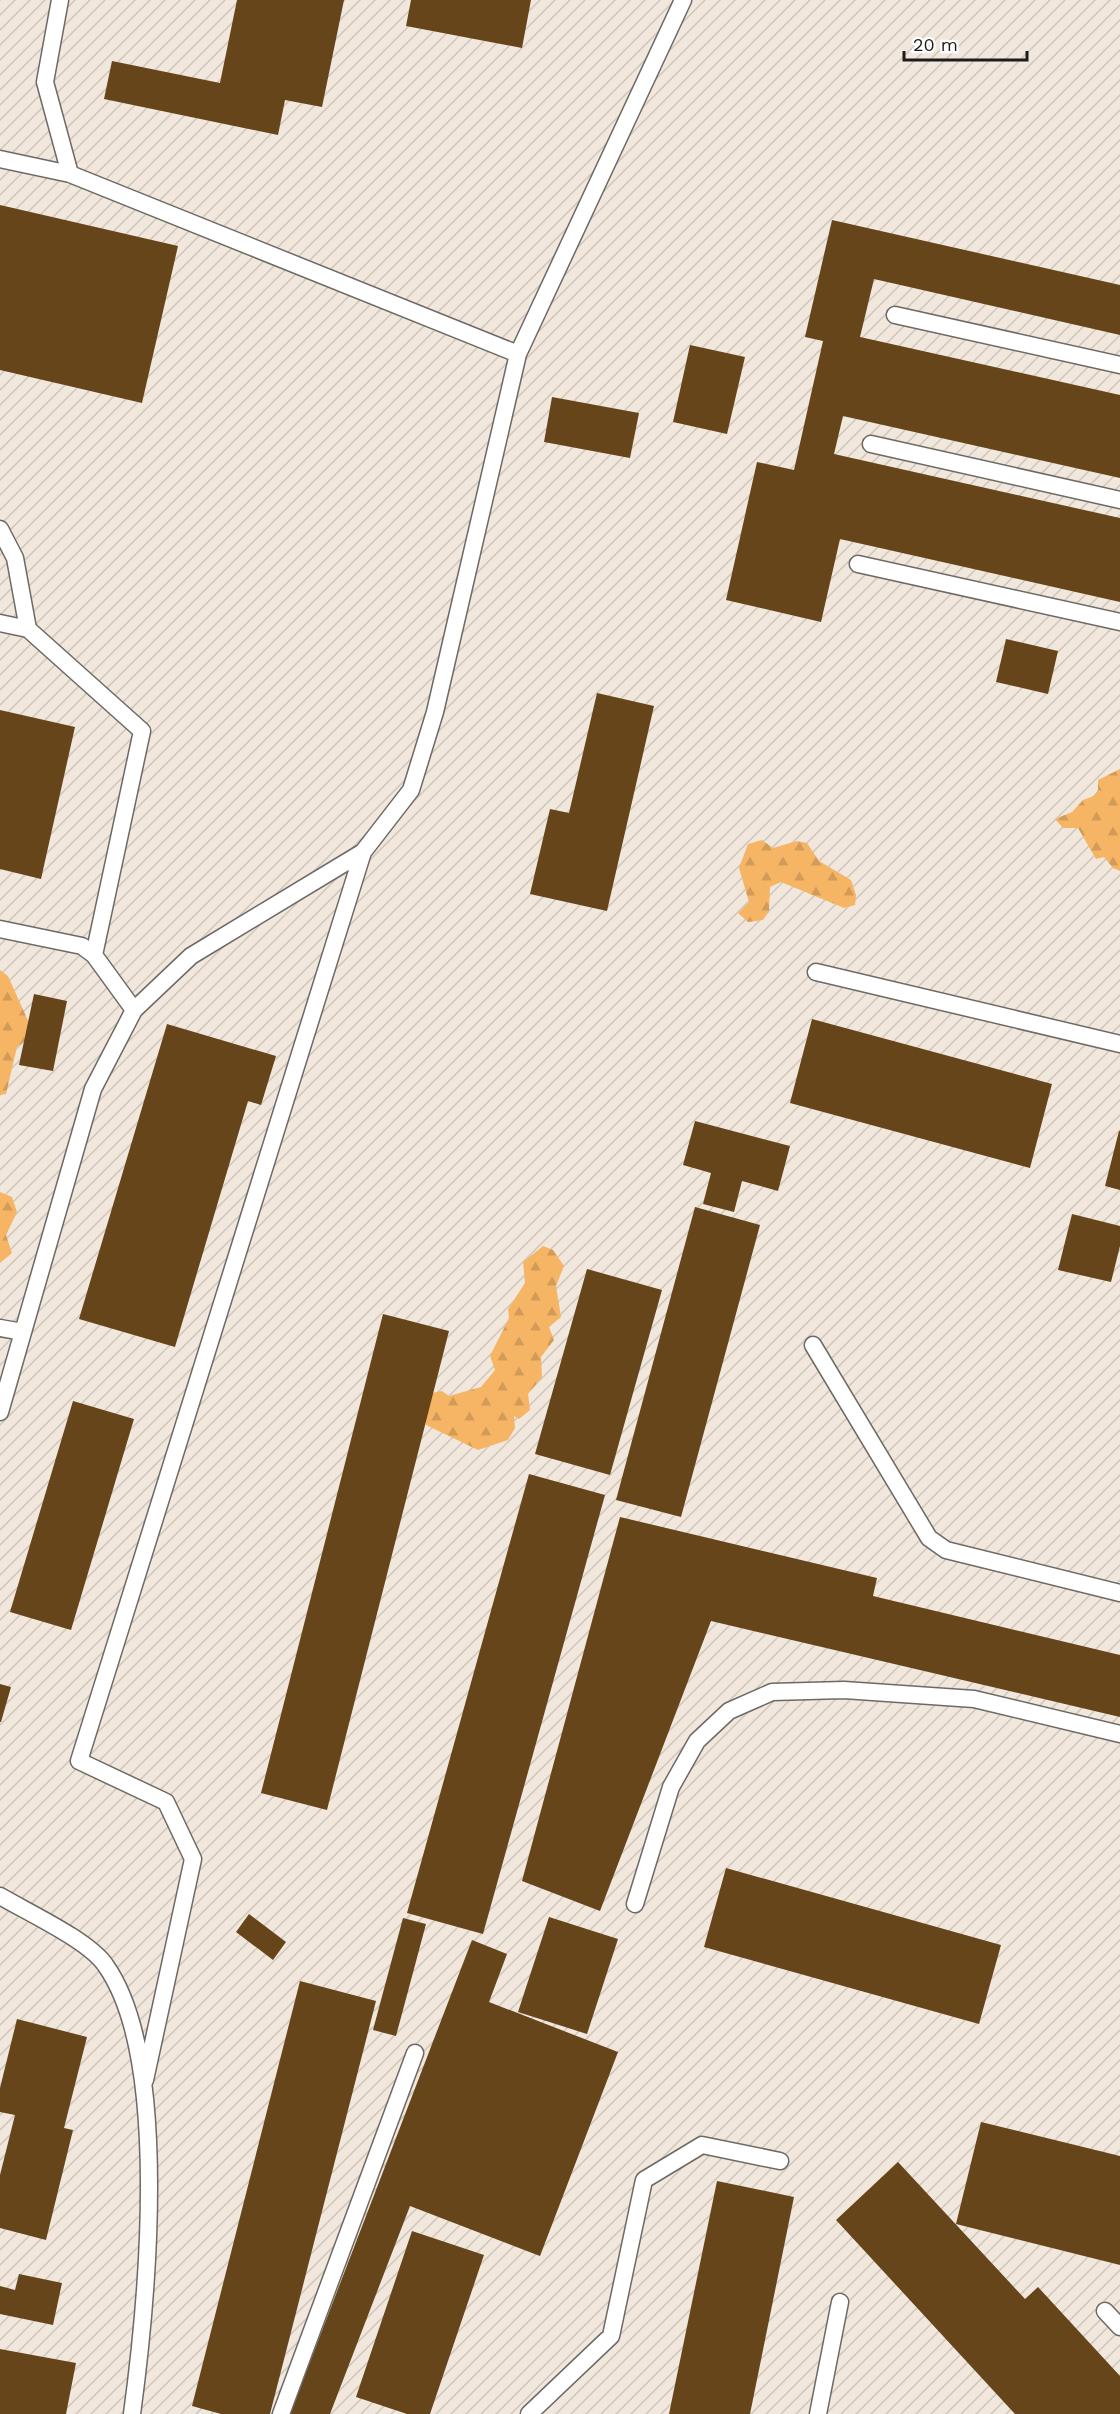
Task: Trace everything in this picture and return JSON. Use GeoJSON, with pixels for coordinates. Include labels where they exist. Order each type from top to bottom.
{"type":"FeatureCollection","features":[{"type":"Feature","properties":{"kind":"lane"},"geometry":{"type":"LineString","coordinates":[[60,0],[45,81],[70,174]]}},
{"type":"Feature","properties":{"kind":"lane"},"geometry":{"type":"LineString","coordinates":[[145,2080],[193,1859],[166,1802],[79,1761],[363,852],[411,790],[435,712],[518,354],[683,0]]}},
{"type":"Feature","properties":{"kind":"lane"},"geometry":{"type":"LineString","coordinates":[[0,159],[70,174],[518,354]]}},
{"type":"Feature","properties":{"kind":"lane"},"geometry":{"type":"LineString","coordinates":[[895,315],[1120,365]]}},
{"type":"Feature","properties":{"kind":"lane"},"geometry":{"type":"LineString","coordinates":[[871,444],[1120,500]]}},
{"type":"Feature","properties":{"kind":"lane"},"geometry":{"type":"LineString","coordinates":[[0,529],[15,558],[28,629]]}},
{"type":"Feature","properties":{"kind":"lane"},"geometry":{"type":"LineString","coordinates":[[858,564],[1120,622]]}},
{"type":"Feature","properties":{"kind":"lane"},"geometry":{"type":"LineString","coordinates":[[0,623],[28,629],[142,731],[94,955]]}},
{"type":"Feature","properties":{"kind":"lane"},"geometry":{"type":"LineString","coordinates":[[0,1412],[93,1089],[134,1010],[191,956],[363,852]]}},
{"type":"Feature","properties":{"kind":"lane"},"geometry":{"type":"LineString","coordinates":[[0,929],[82,946],[94,955],[134,1010]]}},
{"type":"Feature","properties":{"kind":"lane"},"geometry":{"type":"LineString","coordinates":[[816,972],[1120,1044]]}},
{"type":"Feature","properties":{"kind":"lane"},"geometry":{"type":"LineString","coordinates":[[0,1328],[23,1332]]}},
{"type":"Feature","properties":{"kind":"lane"},"geometry":{"type":"LineString","coordinates":[[813,1345],[929,1538],[945,1550],[1120,1593]]}},
{"type":"Feature","properties":{"kind":"lane"},"geometry":{"type":"LineString","coordinates":[[635,1904],[671,1787],[697,1741],[729,1712],[772,1692],[844,1690],[974,1700],[1120,1734]]}},
{"type":"Feature","properties":{"kind":"lane"},"geometry":{"type":"LineString","coordinates":[[0,1896],[81,1944],[105,1964],[124,1998],[145,2080],[149,2220],[140,2354],[132,2414]]}},
{"type":"Feature","properties":{"kind":"lane"},"geometry":{"type":"LineString","coordinates":[[281,2414],[415,2053]]}},
{"type":"Feature","properties":{"kind":"lane"},"geometry":{"type":"LineString","coordinates":[[529,2414],[611,2336],[644,2180],[702,2145],[780,2161]]}},
{"type":"Feature","properties":{"kind":"lane"},"geometry":{"type":"LineString","coordinates":[[818,2414],[840,2302]]}},
{"type":"Feature","properties":{"kind":"lane"},"geometry":{"type":"LineString","coordinates":[[1105,2311],[1120,2327]]}},
{"type":"Feature","properties":{"kind":"shaded area"},"geometry":{"type":"Polygon","coordinates":[[[0,0],[1120,0],[1120,2414],[0,2414],[0,0]]]}},
{"type":"Feature","properties":{"kind":"green space"},"geometry":{"type":"Polygon","coordinates":[[[1120,769],[1120,871],[1113,868],[1104,857],[1096,859],[1078,828],[1063,828],[1055,819],[1072,812],[1083,800],[1094,796],[1098,790],[1098,780],[1120,769]]]}},
{"type":"Feature","properties":{"kind":"green space"},"geometry":{"type":"Polygon","coordinates":[[[762,840],[773,848],[797,841],[807,843],[819,861],[851,880],[856,895],[855,905],[844,908],[781,882],[770,887],[769,911],[763,920],[748,922],[738,913],[749,902],[739,868],[748,844],[762,840]]]}},
{"type":"Feature","properties":{"kind":"green space"},"geometry":{"type":"Polygon","coordinates":[[[0,970],[8,976],[34,1034],[17,1047],[6,1094],[0,1095],[0,970]]]}},
{"type":"Feature","properties":{"kind":"green space"},"geometry":{"type":"Polygon","coordinates":[[[0,1192],[12,1197],[17,1212],[6,1235],[12,1253],[0,1263],[0,1192]]]}},
{"type":"Feature","properties":{"kind":"green space"},"geometry":{"type":"Polygon","coordinates":[[[543,1246],[553,1250],[564,1266],[556,1286],[561,1317],[549,1327],[554,1340],[541,1357],[542,1377],[528,1394],[530,1410],[519,1419],[514,1416],[515,1428],[508,1440],[478,1450],[426,1425],[424,1407],[432,1393],[442,1391],[449,1396],[481,1387],[495,1370],[490,1356],[509,1318],[508,1309],[525,1283],[523,1262],[543,1246]]]}},
{"type":"Feature","properties":{"kind":"building"},"geometry":{"type":"Polygon","coordinates":[[[237,0],[344,0],[322,107],[285,100],[278,135],[104,99],[112,61],[220,83],[237,0]]]}},
{"type":"Feature","properties":{"kind":"building"},"geometry":{"type":"Polygon","coordinates":[[[411,0],[531,0],[522,48],[406,26],[411,0]]]}},
{"type":"Feature","properties":{"kind":"building"},"geometry":{"type":"Polygon","coordinates":[[[0,205],[178,246],[142,403],[0,370],[0,205]]]}},
{"type":"Feature","properties":{"kind":"building"},"geometry":{"type":"Polygon","coordinates":[[[832,220],[1120,285],[1120,335],[874,279],[860,337],[1120,395],[1120,478],[843,416],[834,454],[1120,518],[1120,602],[840,539],[821,622],[726,600],[757,462],[794,470],[823,341],[805,337],[832,220]]]}},
{"type":"Feature","properties":{"kind":"building"},"geometry":{"type":"Polygon","coordinates":[[[690,345],[745,357],[727,434],[673,422],[690,345]]]}},
{"type":"Feature","properties":{"kind":"building"},"geometry":{"type":"Polygon","coordinates":[[[552,397],[639,413],[630,458],[544,442],[552,397]]]}},
{"type":"Feature","properties":{"kind":"building"},"geometry":{"type":"Polygon","coordinates":[[[1006,639],[1058,651],[1048,694],[996,682],[1006,639]]]}},
{"type":"Feature","properties":{"kind":"building"},"geometry":{"type":"Polygon","coordinates":[[[597,693],[654,706],[607,911],[530,894],[550,809],[569,813],[597,693]]]}},
{"type":"Feature","properties":{"kind":"building"},"geometry":{"type":"Polygon","coordinates":[[[0,710],[75,727],[41,879],[0,869],[0,710]]]}},
{"type":"Feature","properties":{"kind":"building"},"geometry":{"type":"Polygon","coordinates":[[[34,994],[67,1001],[53,1071],[19,1065],[34,994]]]}},
{"type":"Feature","properties":{"kind":"building"},"geometry":{"type":"Polygon","coordinates":[[[812,1019],[1052,1084],[1030,1168],[790,1103],[812,1019]]]}},
{"type":"Feature","properties":{"kind":"building"},"geometry":{"type":"Polygon","coordinates":[[[167,1024],[276,1056],[261,1105],[248,1101],[175,1347],[79,1319],[167,1024]]]}},
{"type":"Feature","properties":{"kind":"building"},"geometry":{"type":"Polygon","coordinates":[[[695,1121],[790,1146],[778,1191],[742,1181],[734,1212],[703,1204],[711,1173],[683,1165],[695,1121]]]}},
{"type":"Feature","properties":{"kind":"building"},"geometry":{"type":"Polygon","coordinates":[[[1120,1131],[1120,1190],[1105,1186],[1120,1131]]]}},
{"type":"Feature","properties":{"kind":"building"},"geometry":{"type":"Polygon","coordinates":[[[695,1207],[760,1225],[681,1517],[616,1500],[695,1207]]]}},
{"type":"Feature","properties":{"kind":"building"},"geometry":{"type":"Polygon","coordinates":[[[1072,1214],[1120,1226],[1120,1246],[1111,1282],[1058,1270],[1072,1214]]]}},
{"type":"Feature","properties":{"kind":"building"},"geometry":{"type":"Polygon","coordinates":[[[587,1269],[662,1290],[610,1475],[535,1454],[587,1269]]]}},
{"type":"Feature","properties":{"kind":"building"},"geometry":{"type":"Polygon","coordinates":[[[383,1314],[449,1331],[327,1810],[261,1793],[383,1314]]]}},
{"type":"Feature","properties":{"kind":"building"},"geometry":{"type":"Polygon","coordinates":[[[73,1401],[134,1419],[71,1630],[10,1612],[73,1401]]]}},
{"type":"Feature","properties":{"kind":"building"},"geometry":{"type":"Polygon","coordinates":[[[529,1474],[605,1495],[483,1934],[407,1913],[529,1474]]]}},
{"type":"Feature","properties":{"kind":"building"},"geometry":{"type":"Polygon","coordinates":[[[620,1517],[877,1578],[873,1596],[1120,1655],[1120,1717],[711,1621],[600,1911],[522,1881],[620,1517]]]}},
{"type":"Feature","properties":{"kind":"building"},"geometry":{"type":"Polygon","coordinates":[[[0,1684],[11,1687],[1,1722],[0,1722],[0,1684]]]}},
{"type":"Feature","properties":{"kind":"building"},"geometry":{"type":"Polygon","coordinates":[[[726,1868],[1001,1945],[979,2024],[704,1947],[726,1868]]]}},
{"type":"Feature","properties":{"kind":"building"},"geometry":{"type":"Polygon","coordinates":[[[249,1914],[286,1942],[273,1960],[236,1932],[249,1914]]]}},
{"type":"Feature","properties":{"kind":"building"},"geometry":{"type":"Polygon","coordinates":[[[549,1917],[618,1939],[587,2034],[518,2012],[549,1917]]]}},
{"type":"Feature","properties":{"kind":"building"},"geometry":{"type":"Polygon","coordinates":[[[403,1918],[426,1924],[396,2036],[373,2030],[403,1918]]]}},
{"type":"Feature","properties":{"kind":"building"},"geometry":{"type":"Polygon","coordinates":[[[472,1940],[507,1954],[489,2002],[618,2052],[540,2256],[410,2206],[330,2414],[290,2414],[472,1940]]]}},
{"type":"Feature","properties":{"kind":"building"},"geometry":{"type":"Polygon","coordinates":[[[300,1981],[376,2001],[270,2414],[221,2414],[192,2406],[300,1981]]]}},
{"type":"Feature","properties":{"kind":"building"},"geometry":{"type":"Polygon","coordinates":[[[17,2019],[87,2037],[64,2128],[73,2130],[46,2240],[0,2228],[0,2175],[15,2115],[0,2112],[0,2088],[17,2019]]]}},
{"type":"Feature","properties":{"kind":"building"},"geometry":{"type":"Polygon","coordinates":[[[981,2122],[1120,2156],[1120,2265],[956,2224],[981,2122]]]}},
{"type":"Feature","properties":{"kind":"building"},"geometry":{"type":"Polygon","coordinates":[[[898,2162],[1025,2299],[1038,2287],[1120,2376],[1120,2414],[1015,2414],[836,2220],[898,2162]]]}},
{"type":"Feature","properties":{"kind":"building"},"geometry":{"type":"Polygon","coordinates":[[[717,2181],[794,2197],[750,2414],[669,2414],[717,2181]]]}},
{"type":"Feature","properties":{"kind":"building"},"geometry":{"type":"Polygon","coordinates":[[[412,2231],[484,2255],[430,2414],[407,2414],[356,2397],[412,2231]]]}},
{"type":"Feature","properties":{"kind":"building"},"geometry":{"type":"Polygon","coordinates":[[[19,2274],[62,2283],[53,2325],[0,2314],[0,2286],[15,2290],[19,2274]]]}},
{"type":"Feature","properties":{"kind":"building"},"geometry":{"type":"Polygon","coordinates":[[[0,2349],[76,2363],[66,2414],[0,2414],[0,2349]]]}}]}
